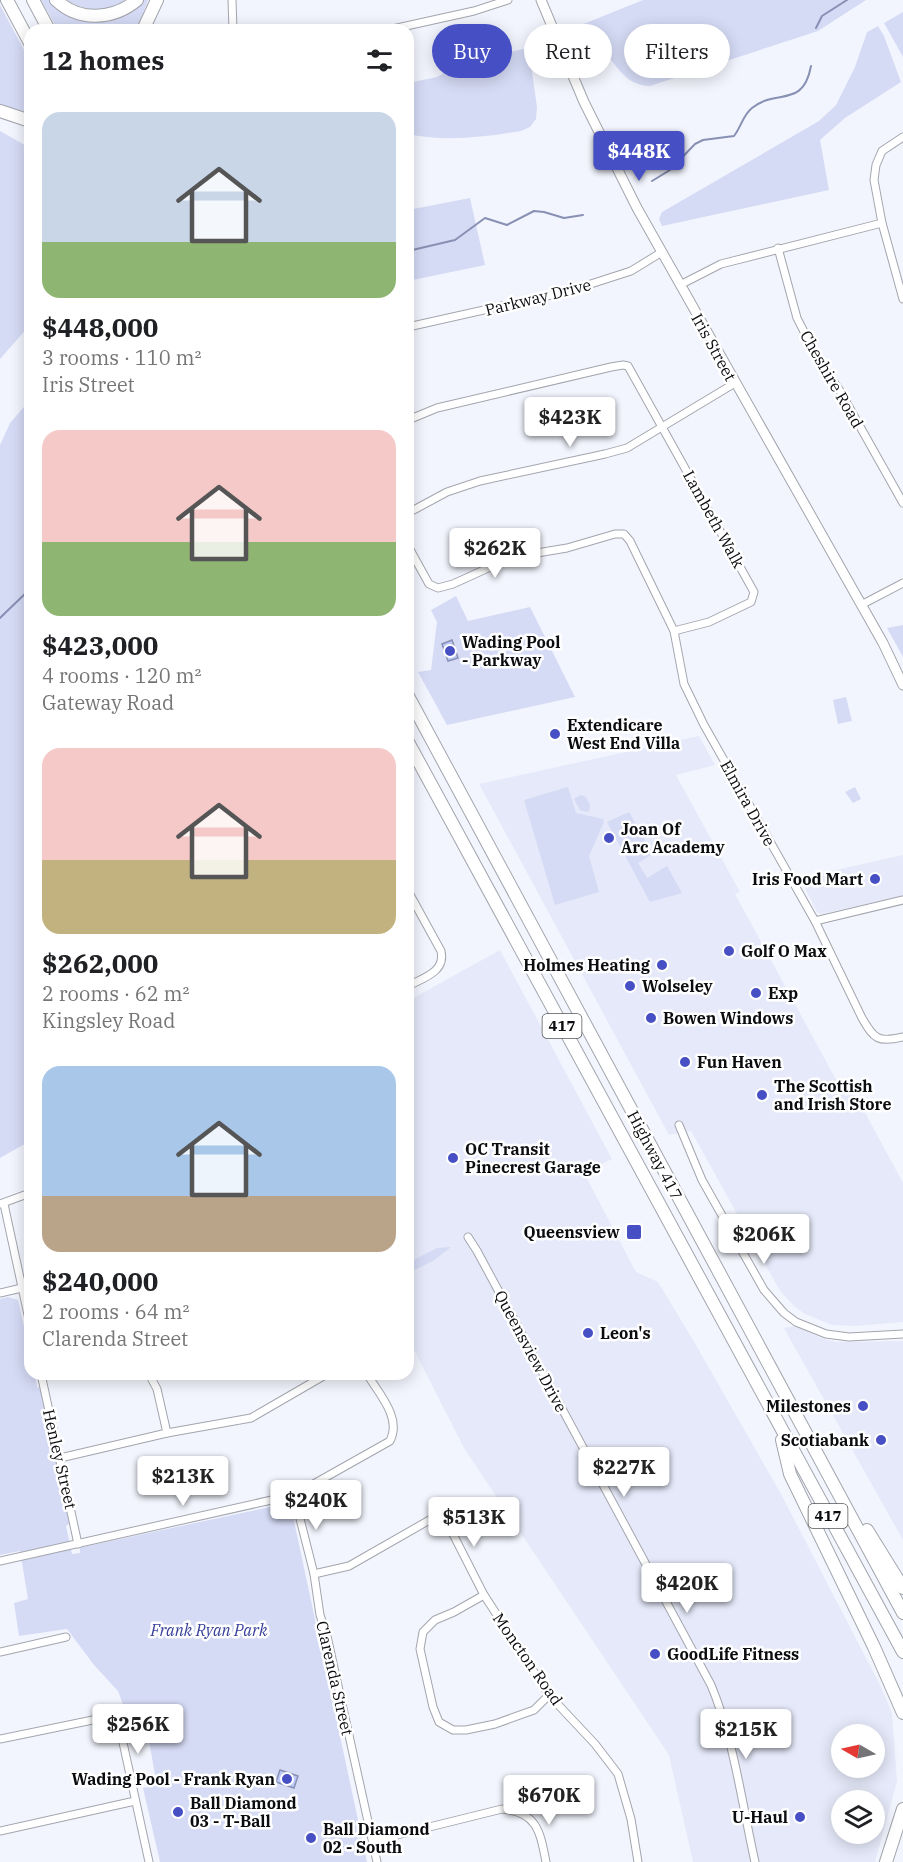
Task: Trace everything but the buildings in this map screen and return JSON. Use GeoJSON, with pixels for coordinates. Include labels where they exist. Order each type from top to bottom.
{"type":"FeatureCollection","features":[{"type":"Feature","properties":{"kind":"highway"},"geometry":{"type":"LineString","coordinates":[[7,0],[24,32]]}},
{"type":"Feature","properties":{"kind":"highway"},"geometry":{"type":"LineString","coordinates":[[33,0],[46,24]]}},
{"type":"Feature","properties":{"kind":"highway"},"geometry":{"type":"LineString","coordinates":[[56,0],[63,7],[95,16],[121,11],[137,0]]}},
{"type":"Feature","properties":{"kind":"highway"},"geometry":{"type":"LineString","coordinates":[[146,24],[157,0]]}},
{"type":"Feature","properties":{"kind":"highway"},"geometry":{"type":"LineString","coordinates":[[0,111],[24,119]]}},
{"type":"Feature","properties":{"kind":"highway","name":"Highway 417"},"geometry":{"type":"LineString","coordinates":[[414,707],[903,1613]]}},
{"type":"Feature","properties":{"kind":"highway","name":"417"},"geometry":{"type":"LineString","coordinates":[[414,753],[903,1652]]}},
{"type":"Feature","properties":{"kind":"highway"},"geometry":{"type":"LineString","coordinates":[[780,1427],[790,1474],[874,1647],[903,1713]]}},
{"type":"Feature","properties":{"kind":"highway"},"geometry":{"type":"LineString","coordinates":[[814,1446],[829,1466],[903,1588]]}},
{"type":"Feature","properties":{"kind":"highway"},"geometry":{"type":"LineString","coordinates":[[886,1862],[903,1809]]}},
{"type":"Feature","properties":{"kind":"street"},"geometry":{"type":"LineString","coordinates":[[232,0],[232,24]]}},
{"type":"Feature","properties":{"kind":"street"},"geometry":{"type":"LineString","coordinates":[[414,24],[474,11],[508,0]]}},
{"type":"Feature","properties":{"kind":"street","name":"Iris Street"},"geometry":{"type":"LineString","coordinates":[[542,0],[584,102],[615,165],[680,285],[883,643],[903,685]]}},
{"type":"Feature","properties":{"kind":"street"},"geometry":{"type":"LineString","coordinates":[[903,136],[882,152],[876,165],[874,180],[882,223],[903,299]]}},
{"type":"Feature","properties":{"kind":"street"},"geometry":{"type":"LineString","coordinates":[[680,285],[722,264],[882,223]]}},
{"type":"Feature","properties":{"kind":"street","name":"Cheshire Road"},"geometry":{"type":"LineString","coordinates":[[778,248],[797,318],[816,355],[901,493],[903,503]]}},
{"type":"Feature","properties":{"kind":"street","name":"Parkway Drive"},"geometry":{"type":"LineString","coordinates":[[414,326],[568,291],[631,271],[662,252]]}},
{"type":"Feature","properties":{"kind":"street","name":"Lambeth Walk"},"geometry":{"type":"LineString","coordinates":[[414,418],[437,408],[611,367],[628,366],[754,592],[751,602],[709,622],[674,631]]}},
{"type":"Feature","properties":{"kind":"street"},"geometry":{"type":"LineString","coordinates":[[414,510],[447,492],[480,481],[627,448],[735,383]]}},
{"type":"Feature","properties":{"kind":"street","name":"Elmira Drive"},"geometry":{"type":"LineString","coordinates":[[414,557],[429,584],[438,588],[525,555],[567,548],[615,534],[624,534],[655,590],[674,631],[684,684],[704,725],[815,921],[871,1032],[879,1039],[889,1040],[903,1037]]}},
{"type":"Feature","properties":{"kind":"street"},"geometry":{"type":"LineString","coordinates":[[861,605],[903,583]]}},
{"type":"Feature","properties":{"kind":"street"},"geometry":{"type":"LineString","coordinates":[[815,921],[903,900]]}},
{"type":"Feature","properties":{"kind":"street"},"geometry":{"type":"LineString","coordinates":[[414,902],[441,951],[442,958],[441,965],[436,970],[414,983]]}},
{"type":"Feature","properties":{"kind":"street"},"geometry":{"type":"LineString","coordinates":[[679,1125],[706,1188],[764,1290],[784,1313],[796,1322],[826,1334],[849,1337],[903,1334]]}},
{"type":"Feature","properties":{"kind":"street"},"geometry":{"type":"LineString","coordinates":[[24,1195],[2,1204],[24,1280]]}},
{"type":"Feature","properties":{"kind":"street","name":"Queensview Drive"},"geometry":{"type":"LineString","coordinates":[[468,1237],[711,1685],[719,1704],[755,1862]]}},
{"type":"Feature","properties":{"kind":"street"},"geometry":{"type":"LineString","coordinates":[[0,1293],[24,1287]]}},
{"type":"Feature","properties":{"kind":"street","name":"Henley Street"},"geometry":{"type":"LineString","coordinates":[[42,1380],[78,1544]]}},
{"type":"Feature","properties":{"kind":"street"},"geometry":{"type":"LineString","coordinates":[[152,1380],[157,1389],[166,1433]]}},
{"type":"Feature","properties":{"kind":"street"},"geometry":{"type":"LineString","coordinates":[[60,1458],[166,1433],[251,1418],[317,1380]]}},
{"type":"Feature","properties":{"kind":"street"},"geometry":{"type":"LineString","coordinates":[[0,1562],[294,1495],[390,1441],[394,1433],[393,1418],[371,1380]]}},
{"type":"Feature","properties":{"kind":"street","name":"Clarenda Street"},"geometry":{"type":"LineString","coordinates":[[294,1495],[314,1574],[321,1615],[377,1862]]}},
{"type":"Feature","properties":{"kind":"street","name":"Moncton Road"},"geometry":{"type":"LineString","coordinates":[[314,1574],[349,1566],[433,1518],[442,1518],[454,1536],[484,1595],[549,1695],[596,1745],[618,1774],[638,1862]]}},
{"type":"Feature","properties":{"kind":"street"},"geometry":{"type":"LineString","coordinates":[[484,1595],[435,1620],[423,1632],[420,1649],[433,1707],[439,1722],[453,1730],[466,1730],[495,1724],[534,1710],[549,1695]]}},
{"type":"Feature","properties":{"kind":"street"},"geometry":{"type":"LineString","coordinates":[[0,1652],[66,1637]]}},
{"type":"Feature","properties":{"kind":"street"},"geometry":{"type":"LineString","coordinates":[[0,1739],[117,1715],[149,1862]]}},
{"type":"Feature","properties":{"kind":"street"},"geometry":{"type":"LineString","coordinates":[[0,1831],[135,1801]]}},
{"type":"Feature","properties":{"kind":"street"},"geometry":{"type":"LineString","coordinates":[[373,1841],[502,1809],[518,1811],[532,1821],[541,1836],[546,1862]]}},
{"type":"Feature","properties":{"kind":"shaded area"},"geometry":{"type":"Polygon","coordinates":[[[699,736],[715,765],[676,775],[740,892],[735,894],[845,1096],[855,1094],[903,1183],[903,1322],[855,1326],[832,1325],[805,1314],[780,1291],[691,1131],[669,1135],[479,784],[699,736]]]}},
{"type":"Feature","properties":{"kind":"shaded area"},"geometry":{"type":"Polygon","coordinates":[[[903,855],[903,896],[821,914],[817,912],[800,878],[903,855]]]}},
{"type":"Feature","properties":{"kind":"shaded area"},"geometry":{"type":"Polygon","coordinates":[[[500,950],[612,1159],[584,1173],[636,1272],[658,1282],[781,1494],[879,1683],[892,1713],[897,1781],[885,1825],[885,1790],[831,1790],[831,1844],[880,1844],[875,1862],[693,1862],[669,1755],[464,1448],[414,1350],[414,998],[500,950]]]}},
{"type":"Feature","properties":{"kind":"shaded area"},"geometry":{"type":"Polygon","coordinates":[[[794,1326],[836,1342],[903,1341],[903,1540],[784,1328],[794,1326]]]}},
{"type":"Feature","properties":{"kind":"green space"},"geometry":{"type":"Polygon","coordinates":[[[41,0],[50,0],[77,18],[148,0],[139,24],[55,24],[41,0]]]}},
{"type":"Feature","properties":{"kind":"green space"},"geometry":{"type":"Polygon","coordinates":[[[66,0],[126,0],[104,9],[89,9],[66,0]]]}},
{"type":"Feature","properties":{"kind":"green space"},"geometry":{"type":"Polygon","coordinates":[[[643,0],[866,0],[818,31],[730,60],[730,24],[624,24],[624,75],[612,62],[612,24],[583,24],[643,0]]]}},
{"type":"Feature","properties":{"kind":"green space"},"geometry":{"type":"Polygon","coordinates":[[[0,5],[24,50],[24,114],[0,106],[0,5]]]}},
{"type":"Feature","properties":{"kind":"green space"},"geometry":{"type":"Polygon","coordinates":[[[903,12],[903,57],[884,23],[903,12]]]}},
{"type":"Feature","properties":{"kind":"green space"},"geometry":{"type":"Polygon","coordinates":[[[878,26],[901,82],[845,118],[820,140],[829,190],[662,226],[659,219],[662,212],[819,121],[836,105],[855,67],[867,32],[878,26]]]}},
{"type":"Feature","properties":{"kind":"green space"},"geometry":{"type":"Polygon","coordinates":[[[524,49],[524,78],[533,78],[537,107],[536,119],[530,127],[521,131],[493,135],[436,138],[414,135],[414,82],[432,78],[512,78],[512,52],[524,49]]]}},
{"type":"Feature","properties":{"kind":"green space"},"geometry":{"type":"Polygon","coordinates":[[[627,78],[674,78],[650,86],[627,78]]]}},
{"type":"Feature","properties":{"kind":"green space"},"geometry":{"type":"Polygon","coordinates":[[[0,131],[24,145],[24,332],[0,359],[0,131]]]}},
{"type":"Feature","properties":{"kind":"green space"},"geometry":{"type":"Polygon","coordinates":[[[470,198],[485,265],[414,280],[414,209],[470,198]]]}},
{"type":"Feature","properties":{"kind":"green space"},"geometry":{"type":"Polygon","coordinates":[[[24,407],[24,1144],[0,1158],[0,445],[10,423],[24,407]]]}},
{"type":"Feature","properties":{"kind":"green space"},"geometry":{"type":"Polygon","coordinates":[[[456,596],[468,621],[530,607],[575,697],[447,725],[418,672],[431,670],[437,622],[431,610],[456,596]]]}},
{"type":"Feature","properties":{"kind":"green space"},"geometry":{"type":"Polygon","coordinates":[[[903,625],[903,657],[887,628],[903,625]]]}},
{"type":"Feature","properties":{"kind":"green space"},"geometry":{"type":"Polygon","coordinates":[[[846,697],[852,721],[838,724],[833,700],[846,697]]]}},
{"type":"Feature","properties":{"kind":"green space"},"geometry":{"type":"Polygon","coordinates":[[[568,787],[576,813],[603,819],[604,822],[589,856],[599,892],[555,905],[524,800],[568,787]]]}},
{"type":"Feature","properties":{"kind":"green space"},"geometry":{"type":"Polygon","coordinates":[[[855,787],[861,799],[853,803],[845,792],[855,787]]]}},
{"type":"Feature","properties":{"kind":"green space"},"geometry":{"type":"Polygon","coordinates":[[[581,795],[586,797],[590,805],[589,811],[580,810],[574,799],[581,795]]]}},
{"type":"Feature","properties":{"kind":"green space"},"geometry":{"type":"Polygon","coordinates":[[[629,812],[653,854],[638,863],[647,878],[667,866],[682,893],[650,902],[607,822],[629,812]]]}},
{"type":"Feature","properties":{"kind":"green space"},"geometry":{"type":"Polygon","coordinates":[[[451,1247],[433,1261],[414,1270],[414,1260],[437,1248],[451,1247]]]}},
{"type":"Feature","properties":{"kind":"green space","name":"Frank Ryan Park"},"geometry":{"type":"Polygon","coordinates":[[[8,1297],[18,1300],[24,1326],[24,1380],[36,1380],[37,1387],[40,1388],[70,1523],[66,1526],[72,1554],[80,1553],[80,1548],[83,1547],[284,1504],[291,1507],[367,1862],[160,1862],[143,1788],[157,1785],[145,1720],[130,1723],[118,1691],[94,1665],[67,1629],[19,1636],[14,1603],[28,1599],[20,1551],[0,1555],[0,1299],[8,1297]]]}},
{"type":"Feature","properties":{"kind":"water","name":"Wading Pool - Parkway"},"geometry":{"type":"Polygon","coordinates":[[[452,640],[458,658],[448,661],[442,644],[452,640]]]}},
{"type":"Feature","properties":{"kind":"water","name":"Wading Pool - Frank Ryan"},"geometry":{"type":"Polygon","coordinates":[[[280,1770],[298,1776],[294,1788],[276,1782],[280,1770]]]}},
{"type":"Feature","properties":{"kind":"waterway"},"geometry":{"type":"LineString","coordinates":[[816,28],[822,16],[847,0]]}},
{"type":"Feature","properties":{"kind":"waterway"},"geometry":{"type":"LineString","coordinates":[[652,181],[670,170],[695,144],[703,140],[734,136],[749,111],[761,102],[788,96],[802,88],[811,66]]}},
{"type":"Feature","properties":{"kind":"waterway"},"geometry":{"type":"LineString","coordinates":[[414,250],[455,240],[485,218],[507,225],[534,211],[564,218],[583,215]]}},
{"type":"Feature","properties":{"kind":"waterway"},"geometry":{"type":"LineString","coordinates":[[0,618],[24,595]]}},
{"type":"Feature","properties":{"kind":"place","name":"Wading Pool - Parkway"},"geometry":{"type":"Point","coordinates":[450,651]}},
{"type":"Feature","properties":{"kind":"place","name":"Extendicare West End Villa"},"geometry":{"type":"Point","coordinates":[555,734]}},
{"type":"Feature","properties":{"kind":"place","name":"Joan Of Arc Academy"},"geometry":{"type":"Point","coordinates":[609,838]}},
{"type":"Feature","properties":{"kind":"place","name":"Iris Food Mart"},"geometry":{"type":"Point","coordinates":[875,879]}},
{"type":"Feature","properties":{"kind":"place","name":"Golf O Max"},"geometry":{"type":"Point","coordinates":[729,951]}},
{"type":"Feature","properties":{"kind":"place","name":"Holmes Heating"},"geometry":{"type":"Point","coordinates":[662,965]}},
{"type":"Feature","properties":{"kind":"place","name":"Wolseley"},"geometry":{"type":"Point","coordinates":[630,986]}},
{"type":"Feature","properties":{"kind":"place","name":"Exp"},"geometry":{"type":"Point","coordinates":[756,993]}},
{"type":"Feature","properties":{"kind":"place","name":"Bowen Windows"},"geometry":{"type":"Point","coordinates":[651,1018]}},
{"type":"Feature","properties":{"kind":"place","name":"Fun Haven"},"geometry":{"type":"Point","coordinates":[685,1062]}},
{"type":"Feature","properties":{"kind":"place","name":"The Scottish and Irish Store"},"geometry":{"type":"Point","coordinates":[762,1095]}},
{"type":"Feature","properties":{"kind":"place","name":"OC Transit Pinecrest Garage"},"geometry":{"type":"Point","coordinates":[453,1158]}},
{"type":"Feature","properties":{"kind":"place","name":"Queensview"},"geometry":{"type":"Point","coordinates":[634,1232]}},
{"type":"Feature","properties":{"kind":"place","name":"Leon's"},"geometry":{"type":"Point","coordinates":[588,1333]}},
{"type":"Feature","properties":{"kind":"place","name":"Milestones"},"geometry":{"type":"Point","coordinates":[863,1406]}},
{"type":"Feature","properties":{"kind":"place","name":"Scotiabank"},"geometry":{"type":"Point","coordinates":[881,1440]}},
{"type":"Feature","properties":{"kind":"place","name":"GoodLife Fitness"},"geometry":{"type":"Point","coordinates":[655,1654]}},
{"type":"Feature","properties":{"kind":"place","name":"Wading Pool - Frank Ryan"},"geometry":{"type":"Point","coordinates":[287,1779]}},
{"type":"Feature","properties":{"kind":"place","name":"Ball Diamond 03 - T-Ball"},"geometry":{"type":"Point","coordinates":[178,1812]}},
{"type":"Feature","properties":{"kind":"place","name":"U-Haul"},"geometry":{"type":"Point","coordinates":[800,1817]}},
{"type":"Feature","properties":{"kind":"place","name":"Ball Diamond 02 - South"},"geometry":{"type":"Point","coordinates":[311,1838]}}]}
